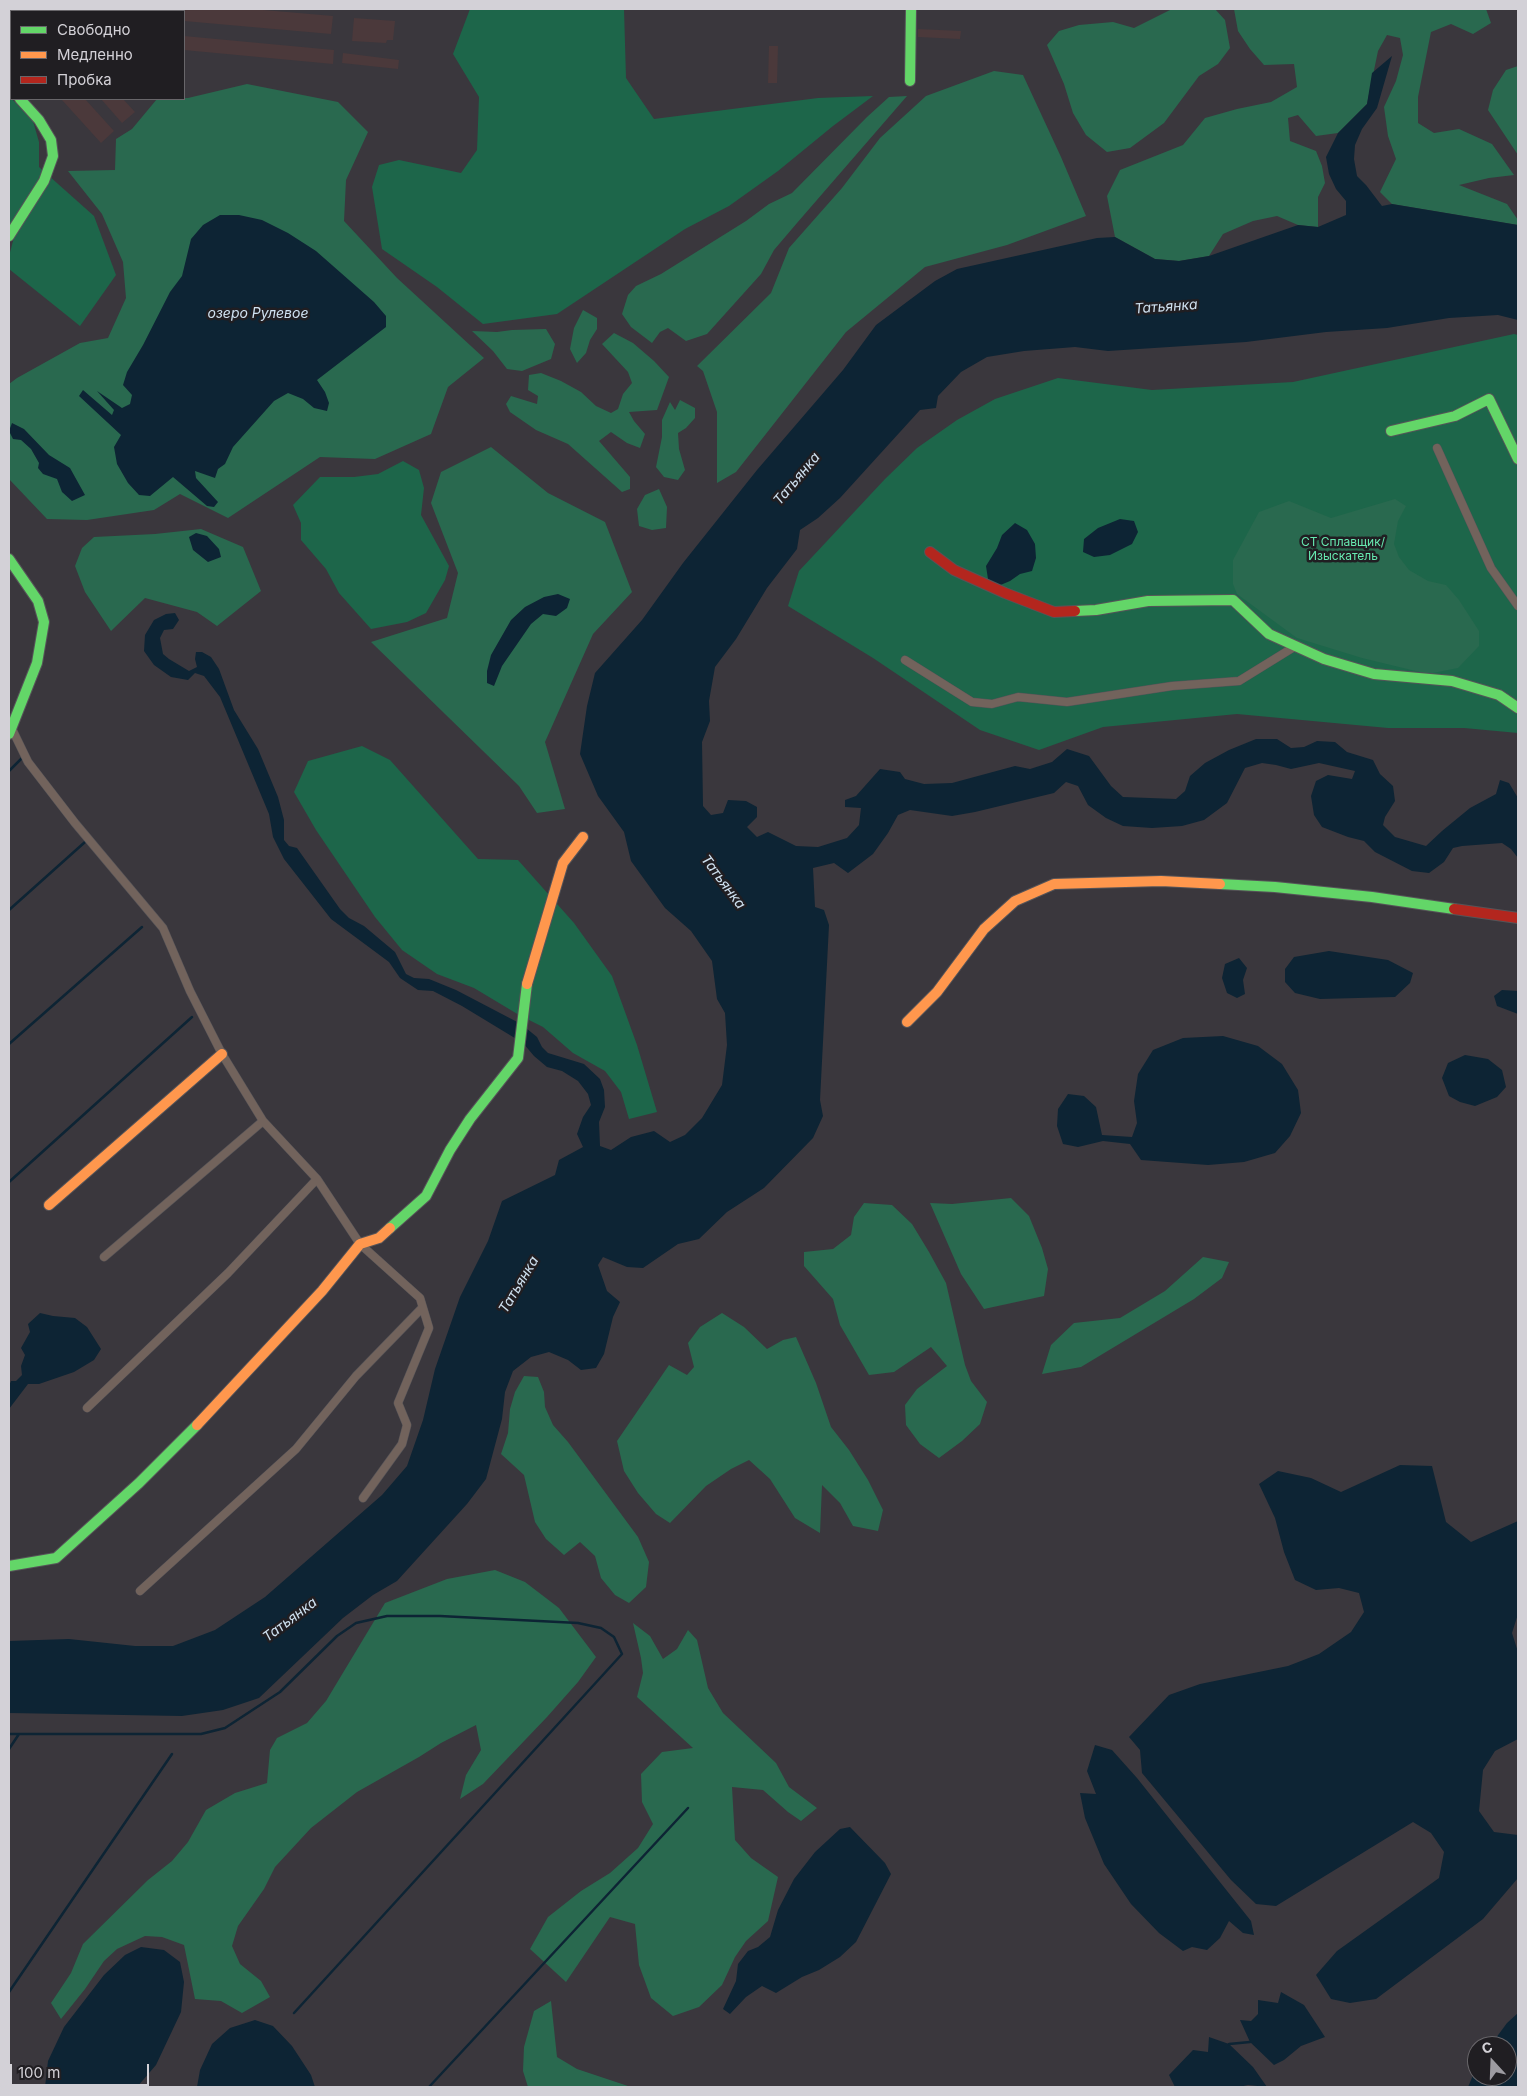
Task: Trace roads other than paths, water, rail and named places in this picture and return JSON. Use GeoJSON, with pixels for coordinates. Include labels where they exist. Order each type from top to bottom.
{"type":"FeatureCollection","features":[{"type":"Feature","properties":{"kind":"street"},"geometry":{"type":"LineString","coordinates":[[910,81],[911,9]]}},
{"type":"Feature","properties":{"kind":"street"},"geometry":{"type":"LineString","coordinates":[[9,236],[44,181],[53,156],[50,140],[39,120],[21,100]]}},
{"type":"Feature","properties":{"kind":"street"},"geometry":{"type":"LineString","coordinates":[[1391,432],[1455,416],[1489,399],[1518,459]]}},
{"type":"Feature","properties":{"kind":"street"},"geometry":{"type":"LineString","coordinates":[[1437,448],[1491,568],[1518,606]]}},
{"type":"Feature","properties":{"kind":"street"},"geometry":{"type":"LineString","coordinates":[[930,552],[954,570],[1054,612],[1096,610],[1148,601],[1233,600],[1269,634],[1324,659],[1374,674],[1452,680],[1500,696],[1518,708]]}},
{"type":"Feature","properties":{"kind":"street"},"geometry":{"type":"LineString","coordinates":[[9,559],[38,601],[44,622],[37,663],[10,732],[28,762],[75,823],[163,928],[190,991],[222,1054],[263,1121],[317,1179],[360,1244],[420,1298],[429,1328],[398,1403],[407,1425],[402,1444],[363,1498]]}},
{"type":"Feature","properties":{"kind":"street"},"geometry":{"type":"LineString","coordinates":[[905,660],[972,702],[992,704],[1018,697],[1067,702],[1172,686],[1239,681],[1294,647]]}},
{"type":"Feature","properties":{"kind":"street"},"geometry":{"type":"LineString","coordinates":[[9,1566],[56,1558],[139,1483],[216,1404],[322,1291],[360,1244],[380,1238],[426,1196],[450,1150],[470,1119],[518,1058],[524,992],[563,863],[583,837]]}},
{"type":"Feature","properties":{"kind":"street"},"geometry":{"type":"LineString","coordinates":[[907,1022],[937,992],[984,929],[1015,901],[1054,884],[1160,881],[1275,887],[1372,897],[1518,918]]}},
{"type":"Feature","properties":{"kind":"street"},"geometry":{"type":"LineString","coordinates":[[49,1205],[222,1054]]}},
{"type":"Feature","properties":{"kind":"street"},"geometry":{"type":"LineString","coordinates":[[104,1257],[263,1121]]}},
{"type":"Feature","properties":{"kind":"street"},"geometry":{"type":"LineString","coordinates":[[87,1408],[228,1273],[317,1179]]}},
{"type":"Feature","properties":{"kind":"street"},"geometry":{"type":"LineString","coordinates":[[140,1591],[296,1449],[356,1376],[422,1308]]}},
{"type":"Feature","properties":{"kind":"water","name":"Татьянка"},"geometry":{"type":"Polygon","coordinates":[[[1392,56],[1377,108],[1362,129],[1355,145],[1354,159],[1357,176],[1382,206],[1392,204],[1518,225],[1518,320],[1498,315],[1449,318],[1387,328],[1326,332],[1246,342],[1108,351],[1075,347],[1024,351],[987,357],[961,372],[938,396],[936,408],[920,410],[840,498],[818,518],[800,530],[797,549],[767,588],[736,639],[715,667],[709,701],[710,721],[702,742],[703,806],[711,815],[723,813],[728,800],[746,801],[757,807],[757,817],[747,827],[757,837],[768,832],[796,846],[818,847],[847,838],[859,825],[861,808],[845,807],[845,800],[856,796],[880,769],[900,772],[905,779],[924,784],[952,783],[1015,766],[1030,769],[1052,762],[1067,749],[1089,756],[1111,786],[1123,797],[1176,799],[1185,791],[1190,776],[1205,763],[1229,750],[1256,739],[1277,739],[1291,748],[1304,747],[1317,741],[1335,742],[1347,752],[1373,760],[1380,774],[1393,786],[1395,801],[1385,817],[1383,825],[1395,837],[1426,846],[1470,808],[1496,794],[1500,780],[1509,783],[1518,798],[1518,858],[1511,849],[1502,843],[1462,846],[1453,848],[1444,862],[1429,873],[1412,871],[1375,852],[1364,841],[1322,827],[1314,815],[1311,796],[1316,781],[1328,775],[1352,779],[1355,771],[1319,763],[1291,769],[1262,763],[1245,768],[1227,803],[1204,820],[1182,826],[1152,828],[1123,826],[1106,818],[1088,805],[1078,786],[1066,782],[1054,793],[975,812],[952,816],[910,810],[898,815],[873,854],[848,873],[834,863],[813,868],[815,907],[824,910],[829,925],[820,1100],[823,1116],[813,1138],[764,1188],[727,1212],[699,1239],[678,1244],[643,1268],[627,1267],[603,1257],[598,1265],[607,1291],[620,1302],[613,1317],[604,1354],[596,1368],[581,1370],[568,1360],[549,1352],[531,1357],[513,1371],[505,1392],[502,1419],[486,1479],[467,1504],[397,1581],[373,1595],[343,1618],[259,1698],[223,1710],[182,1716],[9,1713],[9,1641],[69,1639],[135,1646],[173,1646],[215,1630],[265,1597],[382,1495],[407,1466],[423,1420],[435,1369],[460,1297],[488,1241],[502,1201],[555,1175],[559,1160],[583,1147],[577,1134],[583,1117],[591,1105],[588,1094],[578,1081],[562,1071],[547,1067],[523,1043],[462,1006],[433,991],[418,990],[400,978],[389,962],[331,919],[284,859],[273,837],[269,814],[220,697],[204,676],[195,673],[188,680],[171,677],[154,665],[144,651],[145,635],[154,620],[166,614],[175,613],[179,620],[173,629],[164,630],[160,638],[163,654],[169,659],[189,671],[197,667],[196,652],[202,652],[211,657],[219,669],[234,710],[258,749],[278,797],[284,820],[284,840],[289,846],[297,848],[340,909],[349,918],[364,926],[395,952],[406,974],[414,978],[429,979],[456,990],[521,1024],[537,1037],[542,1047],[548,1053],[584,1064],[600,1079],[604,1090],[605,1107],[599,1122],[600,1146],[611,1150],[631,1137],[654,1131],[670,1142],[685,1135],[702,1118],[722,1085],[727,1045],[725,1013],[717,999],[712,961],[691,931],[665,908],[631,861],[624,832],[598,796],[580,754],[587,706],[595,673],[642,620],[683,563],[757,470],[843,370],[876,325],[935,281],[957,269],[1097,238],[1115,237],[1155,259],[1179,261],[1209,256],[1298,225],[1318,227],[1346,215],[1346,201],[1336,189],[1329,174],[1326,157],[1338,133],[1367,104],[1372,73],[1392,56]]]}},
{"type":"Feature","properties":{"kind":"water","name":"озеро Рулевое"},"geometry":{"type":"Polygon","coordinates":[[[220,215],[239,215],[262,220],[288,233],[316,251],[374,302],[386,316],[386,327],[317,380],[325,392],[329,403],[327,411],[314,408],[303,399],[288,393],[274,401],[233,447],[225,464],[218,469],[215,478],[195,471],[196,478],[218,502],[214,507],[207,506],[173,477],[150,496],[139,495],[128,483],[117,464],[114,447],[121,435],[79,396],[83,390],[112,415],[114,410],[97,391],[122,408],[130,404],[132,395],[123,385],[127,372],[170,292],[182,276],[191,239],[203,225],[220,215]]]}},
{"type":"Feature","properties":{"kind":"water"},"geometry":{"type":"Polygon","coordinates":[[[12,423],[24,429],[49,455],[70,468],[85,495],[72,501],[62,492],[57,479],[43,474],[38,468],[39,463],[31,449],[21,440],[13,439],[9,431],[12,423]]]}},
{"type":"Feature","properties":{"kind":"water"},"geometry":{"type":"Polygon","coordinates":[[[1120,519],[1134,521],[1138,532],[1132,544],[1110,555],[1094,557],[1083,552],[1084,539],[1098,528],[1120,519]]]}},
{"type":"Feature","properties":{"kind":"water"},"geometry":{"type":"Polygon","coordinates":[[[1015,523],[1027,530],[1035,544],[1036,558],[1032,571],[1020,574],[998,586],[988,579],[986,566],[997,548],[1002,535],[1015,523]]]}},
{"type":"Feature","properties":{"kind":"water"},"geometry":{"type":"Polygon","coordinates":[[[196,533],[207,536],[219,549],[221,557],[208,562],[193,550],[189,537],[196,533]]]}},
{"type":"Feature","properties":{"kind":"water"},"geometry":{"type":"Polygon","coordinates":[[[558,594],[570,599],[567,608],[556,616],[543,614],[531,624],[502,666],[494,686],[487,683],[487,671],[491,655],[511,620],[525,607],[544,597],[558,594]]]}},
{"type":"Feature","properties":{"kind":"water"},"geometry":{"type":"Polygon","coordinates":[[[1329,951],[1388,960],[1413,973],[1410,983],[1395,997],[1320,999],[1295,993],[1285,982],[1285,969],[1294,957],[1329,951]]]}},
{"type":"Feature","properties":{"kind":"water"},"geometry":{"type":"Polygon","coordinates":[[[1239,958],[1247,968],[1243,980],[1245,994],[1237,998],[1227,993],[1222,978],[1225,964],[1239,958]]]}},
{"type":"Feature","properties":{"kind":"water"},"geometry":{"type":"Polygon","coordinates":[[[1502,990],[1518,991],[1518,1014],[1497,1006],[1494,996],[1502,990]]]}},
{"type":"Feature","properties":{"kind":"water"},"geometry":{"type":"Polygon","coordinates":[[[1223,1036],[1258,1046],[1282,1064],[1298,1090],[1301,1113],[1290,1136],[1275,1153],[1244,1162],[1208,1165],[1141,1160],[1130,1144],[1103,1141],[1078,1147],[1063,1144],[1057,1126],[1058,1109],[1068,1094],[1084,1096],[1096,1107],[1102,1135],[1132,1137],[1137,1123],[1134,1101],[1138,1074],[1153,1050],[1183,1038],[1223,1036]]]}},
{"type":"Feature","properties":{"kind":"water"},"geometry":{"type":"Polygon","coordinates":[[[1465,1055],[1488,1059],[1502,1070],[1506,1087],[1497,1097],[1475,1106],[1460,1102],[1449,1096],[1442,1078],[1448,1063],[1465,1055]]]}},
{"type":"Feature","properties":{"kind":"water"},"geometry":{"type":"Polygon","coordinates":[[[40,1313],[75,1318],[87,1327],[101,1349],[94,1360],[74,1372],[39,1384],[28,1384],[9,1409],[9,1386],[11,1381],[16,1381],[22,1375],[21,1366],[25,1355],[21,1348],[30,1332],[28,1324],[40,1313]]]}},
{"type":"Feature","properties":{"kind":"water"},"geometry":{"type":"Polygon","coordinates":[[[1400,1465],[1432,1466],[1446,1522],[1471,1542],[1518,1521],[1518,1614],[1512,1633],[1518,1652],[1518,1739],[1495,1751],[1483,1770],[1479,1811],[1494,1832],[1518,1835],[1518,1878],[1483,1919],[1376,1999],[1350,2003],[1331,1999],[1316,1975],[1337,1951],[1439,1878],[1444,1852],[1431,1833],[1413,1822],[1276,1906],[1256,1904],[1231,1880],[1142,1773],[1140,1750],[1129,1737],[1169,1695],[1200,1684],[1288,1666],[1319,1654],[1351,1632],[1364,1612],[1359,1593],[1339,1588],[1316,1590],[1295,1580],[1284,1552],[1275,1518],[1259,1484],[1278,1471],[1311,1478],[1341,1492],[1400,1465]]]}},
{"type":"Feature","properties":{"kind":"water"},"geometry":{"type":"Polygon","coordinates":[[[1095,1745],[1112,1750],[1137,1778],[1251,1921],[1254,1935],[1243,1933],[1229,1921],[1220,1938],[1207,1950],[1192,1947],[1183,1951],[1159,1933],[1131,1904],[1104,1864],[1085,1818],[1080,1793],[1096,1794],[1087,1771],[1095,1745]]]}},
{"type":"Feature","properties":{"kind":"water"},"geometry":{"type":"Polygon","coordinates":[[[850,1827],[885,1863],[891,1874],[856,1942],[840,1957],[776,1993],[762,1986],[746,1997],[730,2014],[723,2009],[736,1981],[738,1964],[748,1951],[758,1947],[770,1937],[778,1910],[794,1879],[815,1852],[840,1829],[850,1827]]]}},
{"type":"Feature","properties":{"kind":"water"},"geometry":{"type":"Polygon","coordinates":[[[141,1947],[164,1950],[180,1962],[184,1982],[181,2012],[156,2065],[137,2087],[45,2087],[48,2061],[64,2027],[104,1975],[125,1955],[141,1947]]]}},
{"type":"Feature","properties":{"kind":"water"},"geometry":{"type":"Polygon","coordinates":[[[1281,1992],[1304,2005],[1325,2037],[1301,2046],[1284,2060],[1274,2065],[1250,2042],[1240,2020],[1251,2021],[1258,2014],[1258,2000],[1278,2003],[1281,1992]]]}},
{"type":"Feature","properties":{"kind":"water"},"geometry":{"type":"Polygon","coordinates":[[[1518,2013],[1518,2087],[1468,2087],[1517,2086],[1517,2036],[1497,2036],[1507,2023],[1518,2013]]]}},
{"type":"Feature","properties":{"kind":"water"},"geometry":{"type":"Polygon","coordinates":[[[255,2020],[273,2026],[292,2046],[311,2075],[315,2087],[197,2087],[200,2070],[212,2044],[230,2028],[255,2020]]]}},
{"type":"Feature","properties":{"kind":"water"},"geometry":{"type":"Polygon","coordinates":[[[1209,2037],[1229,2044],[1253,2067],[1267,2087],[1248,2085],[1239,2087],[1175,2087],[1169,2075],[1193,2050],[1208,2052],[1209,2037]]]}},
{"type":"Feature","properties":{"kind":"waterway"},"geometry":{"type":"LineString","coordinates":[[9,771],[22,758]]}},
{"type":"Feature","properties":{"kind":"waterway"},"geometry":{"type":"LineString","coordinates":[[9,910],[85,842]]}},
{"type":"Feature","properties":{"kind":"waterway"},"geometry":{"type":"LineString","coordinates":[[9,1044],[142,927]]}},
{"type":"Feature","properties":{"kind":"waterway"},"geometry":{"type":"LineString","coordinates":[[9,1182],[192,1017]]}},
{"type":"Feature","properties":{"kind":"waterway"},"geometry":{"type":"LineString","coordinates":[[9,1734],[201,1734],[225,1728],[280,1692],[337,1636],[356,1623],[387,1616],[440,1616],[578,1623],[601,1628],[614,1637],[622,1654],[294,2013]]}},
{"type":"Feature","properties":{"kind":"waterway"},"geometry":{"type":"LineString","coordinates":[[9,1749],[19,1734]]}},
{"type":"Feature","properties":{"kind":"waterway"},"geometry":{"type":"LineString","coordinates":[[9,1992],[172,1754]]}},
{"type":"Feature","properties":{"kind":"waterway"},"geometry":{"type":"LineString","coordinates":[[429,2087],[688,1808]]}},
{"type":"Feature","properties":{"kind":"waterway"},"geometry":{"type":"LineString","coordinates":[[1229,2044],[1250,2042]]}},
{"type":"Feature","properties":{"kind":"park label","name":"СТ Сплавщик/ Изыскатель"},"geometry":{"type":"Point","coordinates":[1343,549]}}]}
